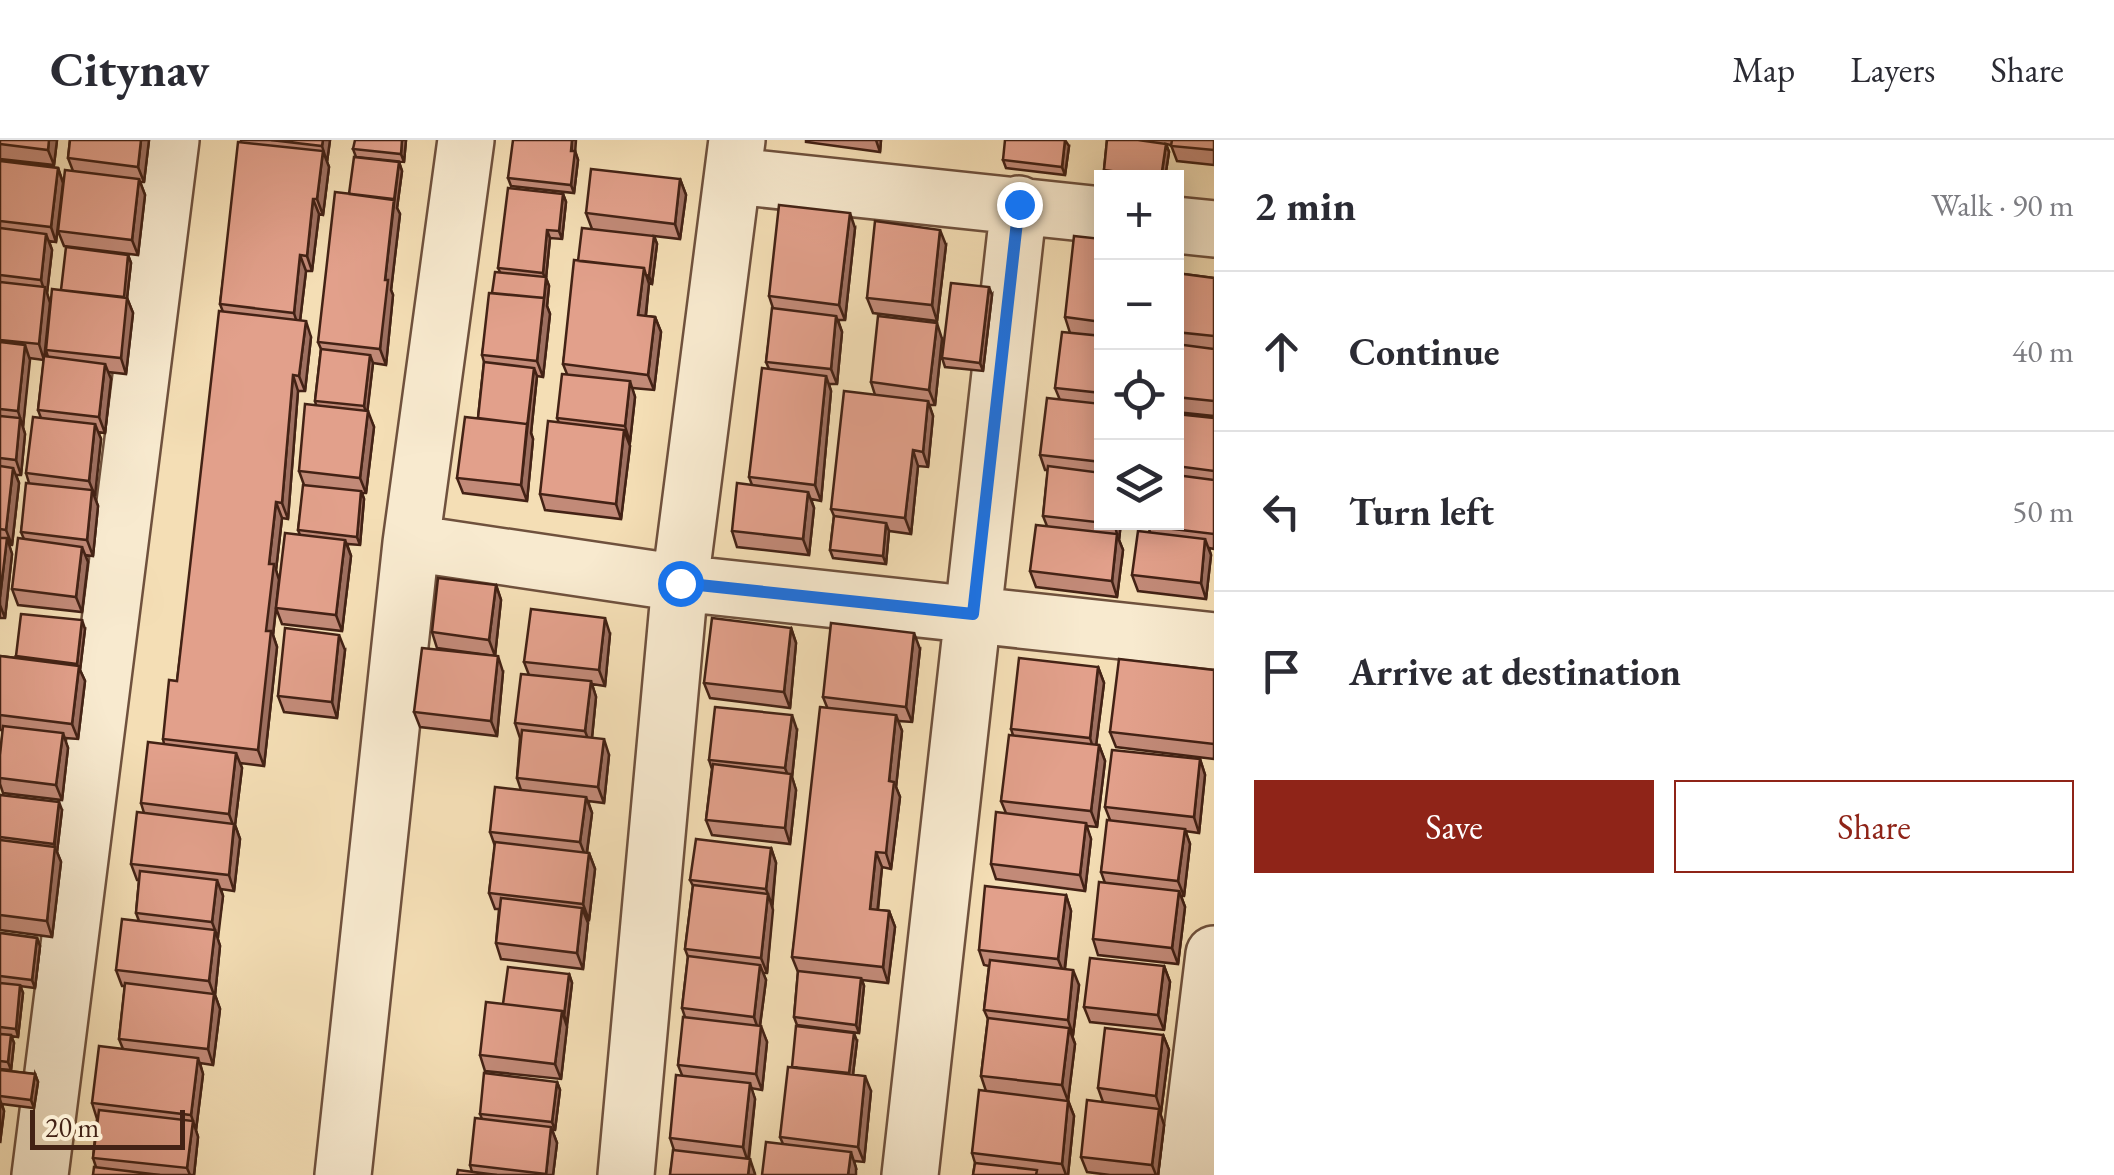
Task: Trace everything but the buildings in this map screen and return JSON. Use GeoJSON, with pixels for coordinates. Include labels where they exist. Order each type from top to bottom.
{"type":"FeatureCollection","features":[{"type":"Feature","properties":{"kind":"street"},"geometry":{"type":"LineString","coordinates":[[40,1175],[171,140]]}},
{"type":"Feature","properties":{"kind":"street"},"geometry":{"type":"LineString","coordinates":[[344,1175],[411,543],[466,140]]}},
{"type":"Feature","properties":{"kind":"street"},"geometry":{"type":"LineString","coordinates":[[626,1175],[680,583],[735,158],[1094,214]]}},
{"type":"Feature","properties":{"kind":"street"},"geometry":{"type":"LineString","coordinates":[[910,1175],[1019,204]]}},
{"type":"Feature","properties":{"kind":"street"},"geometry":{"type":"LineString","coordinates":[[1184,226],[1214,230]]}},
{"type":"Feature","properties":{"kind":"street"},"geometry":{"type":"LineString","coordinates":[[411,543],[680,583],[1214,642]]}},
{"type":"Feature","properties":{"kind":"street"},"geometry":{"type":"LineString","coordinates":[[1187,1175],[1214,954]]}},
{"type":"Feature","properties":{"kind":"route"},"geometry":{"type":"LineString","coordinates":[[680,583],[973,614],[1019,204]]}}]}
